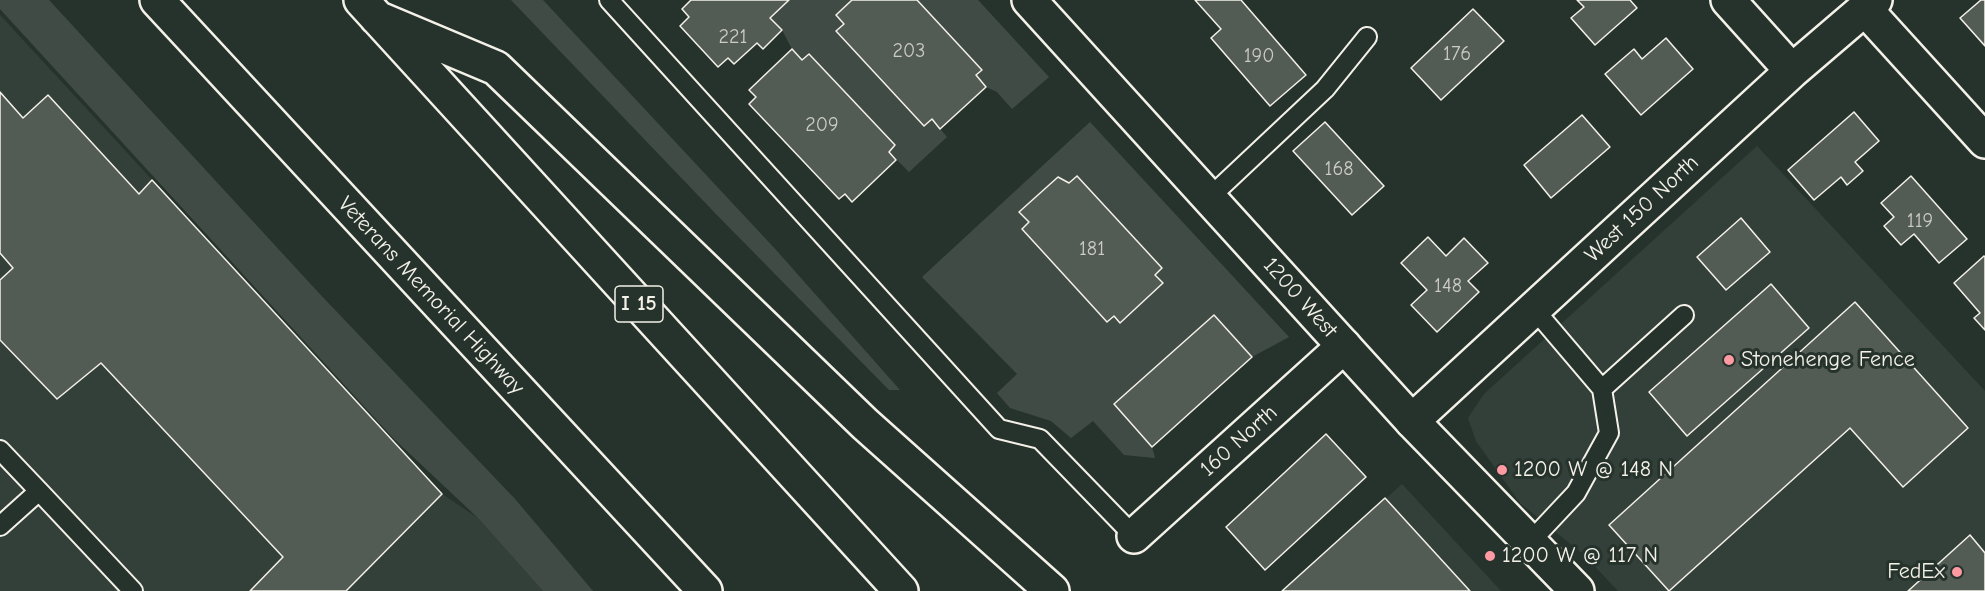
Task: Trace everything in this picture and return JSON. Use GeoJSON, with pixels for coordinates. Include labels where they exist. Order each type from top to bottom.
{"type":"FeatureCollection","features":[{"type":"Feature","properties":{"kind":"main road","name":"Veterans Memorial Highway"},"geometry":{"type":"LineString","coordinates":[[157,0],[705,591]]}},
{"type":"Feature","properties":{"kind":"main road","name":"1200 West"},"geometry":{"type":"LineString","coordinates":[[1029,0],[1412,421],[1577,591]]}},
{"type":"Feature","properties":{"kind":"main road"},"geometry":{"type":"LineString","coordinates":[[1728,0],[1792,71]]}},
{"type":"Feature","properties":{"kind":"main road"},"geometry":{"type":"LineString","coordinates":[[1870,4],[1985,141]]}},
{"type":"Feature","properties":{"kind":"main road","name":"West 150 North"},"geometry":{"type":"LineString","coordinates":[[1412,421],[1792,71],[1870,4]]}},
{"type":"Feature","properties":{"kind":"main road"},"geometry":{"type":"LineString","coordinates":[[369,9],[496,68],[865,424],[1052,591]]}},
{"type":"Feature","properties":{"kind":"main road","name":"I 15"},"geometry":{"type":"LineString","coordinates":[[369,9],[901,591]]}},
{"type":"Feature","properties":{"kind":"main road","name":"160 North"},"geometry":{"type":"LineString","coordinates":[[1134,536],[1344,346]]}},
{"type":"Feature","properties":{"kind":"main road"},"geometry":{"type":"LineString","coordinates":[[656,540],[679,591]]}},
{"type":"Feature","properties":{"kind":"lane"},"geometry":{"type":"LineString","coordinates":[[609,0],[999,429],[1040,439],[1134,536]]}},
{"type":"Feature","properties":{"kind":"lane"},"geometry":{"type":"LineString","coordinates":[[1209,198],[1325,89],[1366,37]]}},
{"type":"Feature","properties":{"kind":"lane"},"geometry":{"type":"LineString","coordinates":[[1530,542],[1576,494],[1609,433],[1602,389],[1534,309]]}},
{"type":"Feature","properties":{"kind":"lane"},"geometry":{"type":"LineString","coordinates":[[1602,389],[1684,315]]}},
{"type":"Feature","properties":{"kind":"lane"},"geometry":{"type":"LineString","coordinates":[[0,450],[133,591]]}},
{"type":"Feature","properties":{"kind":"lane"},"geometry":{"type":"LineString","coordinates":[[0,526],[39,491]]}},
{"type":"Feature","properties":{"kind":"shaded area"},"geometry":{"type":"Polygon","coordinates":[[[0,0],[49,0],[317,291],[515,499],[593,591],[543,591],[478,518],[394,439],[0,9],[0,0]]]}},
{"type":"Feature","properties":{"kind":"shaded area"},"geometry":{"type":"Polygon","coordinates":[[[511,0],[543,0],[777,251],[900,390],[889,390],[511,0]]]}},
{"type":"Feature","properties":{"kind":"shaded area"},"geometry":{"type":"Polygon","coordinates":[[[789,0],[852,0],[836,15],[844,24],[836,32],[924,126],[932,119],[947,137],[909,172],[889,152],[895,145],[809,54],[802,60],[792,49],[782,30],[770,18],[789,0]]]}},
{"type":"Feature","properties":{"kind":"shaded area"},"geometry":{"type":"Polygon","coordinates":[[[917,0],[978,0],[1049,77],[1012,109],[997,92],[986,87],[976,75],[982,70],[917,0]]]}},
{"type":"Feature","properties":{"kind":"shaded area"},"geometry":{"type":"Polygon","coordinates":[[[0,15],[442,494],[478,518],[543,591],[0,591],[0,15]]]}},
{"type":"Feature","properties":{"kind":"shaded area"},"geometry":{"type":"Polygon","coordinates":[[[1090,122],[1289,337],[1252,357],[1214,315],[1115,404],[1152,447],[1155,458],[1124,455],[1093,421],[1071,438],[1051,421],[1010,408],[997,393],[1017,374],[922,277],[1090,122]]]}},
{"type":"Feature","properties":{"kind":"shaded area"},"geometry":{"type":"Polygon","coordinates":[[[1757,146],[1985,391],[1985,591],[1618,591],[1584,555],[1520,503],[1476,441],[1468,418],[1484,394],[1757,146]]]}},
{"type":"Feature","properties":{"kind":"shaded area"},"geometry":{"type":"Polygon","coordinates":[[[1402,484],[1501,591],[1285,591],[1402,484]]]}},
{"type":"Feature","properties":{"kind":"building"},"geometry":{"type":"Polygon","coordinates":[[[691,0],[789,0],[770,18],[782,30],[763,49],[757,43],[734,64],[728,58],[718,67],[680,26],[689,17],[682,9],[691,0]]]}},
{"type":"Feature","properties":{"kind":"building"},"geometry":{"type":"Polygon","coordinates":[[[852,0],[917,0],[982,70],[976,75],[986,87],[940,129],[932,119],[924,126],[836,31],[844,24],[836,15],[852,0]]]}},
{"type":"Feature","properties":{"kind":"building"},"geometry":{"type":"Polygon","coordinates":[[[1195,0],[1241,0],[1306,75],[1270,106],[1211,38],[1221,29],[1195,0]]]}},
{"type":"Feature","properties":{"kind":"building"},"geometry":{"type":"Polygon","coordinates":[[[1577,0],[1630,0],[1637,8],[1595,45],[1571,18],[1584,7],[1577,0]]]}},
{"type":"Feature","properties":{"kind":"building"},"geometry":{"type":"Polygon","coordinates":[[[1981,0],[1985,0],[1985,46],[1960,18],[1981,0]]]}},
{"type":"Feature","properties":{"kind":"building"},"geometry":{"type":"Polygon","coordinates":[[[1473,9],[1504,41],[1441,100],[1411,68],[1473,9]]]}},
{"type":"Feature","properties":{"kind":"building"},"geometry":{"type":"Polygon","coordinates":[[[1666,38],[1693,69],[1641,115],[1605,74],[1634,49],[1642,59],[1666,38]]]}},
{"type":"Feature","properties":{"kind":"building"},"geometry":{"type":"Polygon","coordinates":[[[792,49],[802,60],[809,54],[895,145],[889,152],[896,160],[852,202],[845,194],[839,199],[749,104],[756,97],[749,90],[792,49]]]}},
{"type":"Feature","properties":{"kind":"building"},"geometry":{"type":"Polygon","coordinates":[[[0,92],[23,118],[48,95],[139,194],[152,180],[442,494],[346,591],[250,591],[283,557],[101,363],[57,399],[0,340],[0,280],[13,268],[0,253],[0,92]]]}},
{"type":"Feature","properties":{"kind":"building"},"geometry":{"type":"Polygon","coordinates":[[[1854,112],[1879,141],[1855,162],[1863,171],[1847,185],[1841,177],[1814,200],[1788,170],[1854,112]]]}},
{"type":"Feature","properties":{"kind":"building"},"geometry":{"type":"Polygon","coordinates":[[[1582,115],[1610,147],[1551,198],[1524,165],[1582,115]]]}},
{"type":"Feature","properties":{"kind":"building"},"geometry":{"type":"Polygon","coordinates":[[[1325,122],[1384,186],[1352,215],[1293,151],[1325,122]]]}},
{"type":"Feature","properties":{"kind":"building"},"geometry":{"type":"Polygon","coordinates":[[[1077,176],[1162,268],[1155,275],[1163,283],[1120,323],[1114,316],[1107,322],[1022,229],[1029,222],[1019,212],[1058,177],[1069,183],[1077,176]]]}},
{"type":"Feature","properties":{"kind":"building"},"geometry":{"type":"Polygon","coordinates":[[[1911,176],[1967,239],[1939,263],[1914,234],[1901,245],[1884,226],[1894,217],[1881,203],[1911,176]]]}},
{"type":"Feature","properties":{"kind":"building","name":"Stonehenge Fence"},"geometry":{"type":"Polygon","coordinates":[[[1741,218],[1770,252],[1726,290],[1697,257],[1741,218]]]}},
{"type":"Feature","properties":{"kind":"building"},"geometry":{"type":"Polygon","coordinates":[[[1428,237],[1446,256],[1464,238],[1488,263],[1468,281],[1479,292],[1437,332],[1411,305],[1427,290],[1401,263],[1428,237]]]}},
{"type":"Feature","properties":{"kind":"building"},"geometry":{"type":"Polygon","coordinates":[[[1984,256],[1985,330],[1974,318],[1980,313],[1954,283],[1984,256]]]}},
{"type":"Feature","properties":{"kind":"building","name":"Stonehenge Fence"},"geometry":{"type":"Polygon","coordinates":[[[1771,284],[1809,328],[1687,436],[1649,392],[1771,284]]]}},
{"type":"Feature","properties":{"kind":"building"},"geometry":{"type":"Polygon","coordinates":[[[1855,302],[1968,428],[1903,487],[1850,428],[1669,591],[1609,525],[1855,302]]]}},
{"type":"Feature","properties":{"kind":"building"},"geometry":{"type":"Polygon","coordinates":[[[1214,315],[1252,357],[1152,447],[1114,404],[1214,315]]]}},
{"type":"Feature","properties":{"kind":"building"},"geometry":{"type":"Polygon","coordinates":[[[1326,434],[1366,477],[1265,570],[1226,527],[1326,434]]]}},
{"type":"Feature","properties":{"kind":"building"},"geometry":{"type":"Polygon","coordinates":[[[1385,498],[1470,591],[1282,591],[1385,498]]]}},
{"type":"Feature","properties":{"kind":"building","name":"FedEx"},"geometry":{"type":"Polygon","coordinates":[[[1970,535],[1985,553],[1985,591],[1908,591],[1970,535]]]}},
{"type":"Feature","properties":{"kind":"place","name":"Stonehenge Fence"},"geometry":{"type":"Point","coordinates":[1729,360]}},
{"type":"Feature","properties":{"kind":"place","name":"1200 W @ 148 N"},"geometry":{"type":"Point","coordinates":[1502,470]}},
{"type":"Feature","properties":{"kind":"place","name":"1200 W @ 117 N"},"geometry":{"type":"Point","coordinates":[1490,556]}},
{"type":"Feature","properties":{"kind":"place","name":"FedEx"},"geometry":{"type":"Point","coordinates":[1957,572]}}]}
